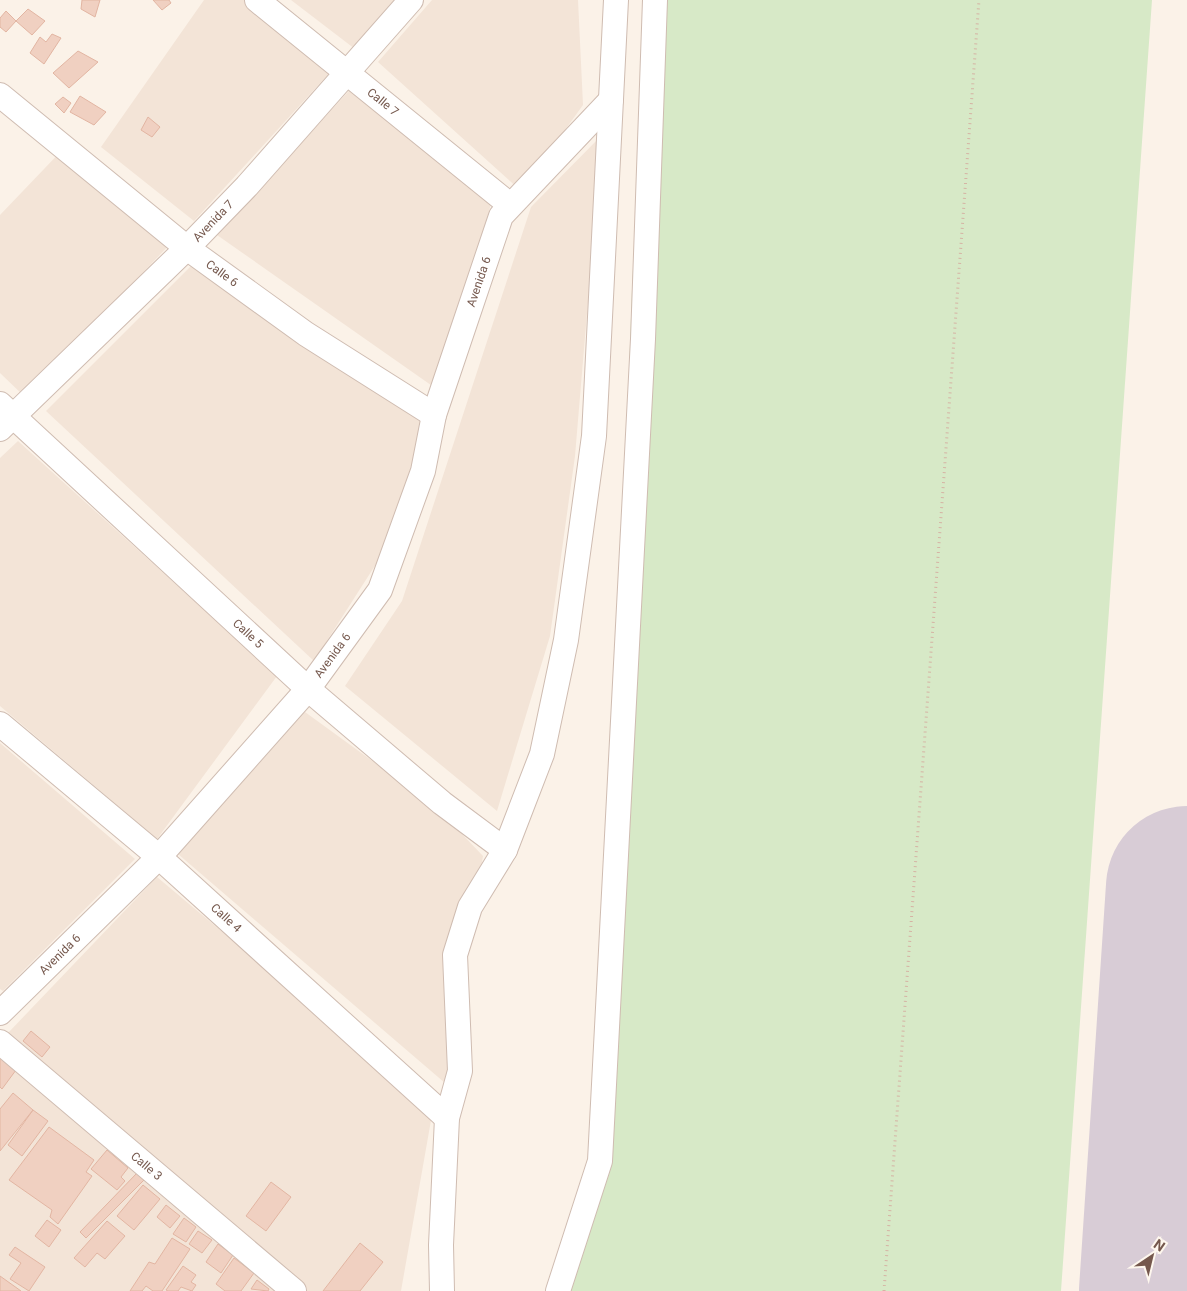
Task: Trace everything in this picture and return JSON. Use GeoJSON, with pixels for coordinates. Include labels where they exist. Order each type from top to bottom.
{"type":"FeatureCollection","features":[{"type":"Feature","properties":{"kind":"street","name":"Calle 7"},"geometry":{"type":"LineString","coordinates":[[257,0],[510,205]]}},
{"type":"Feature","properties":{"kind":"street","name":"Avenida 7"},"geometry":{"type":"LineString","coordinates":[[5,416],[187,248],[247,186],[411,0]]}},
{"type":"Feature","properties":{"kind":"street"},"geometry":{"type":"LineString","coordinates":[[442,1291],[441,1245],[447,1118],[460,1071],[454,955],[470,907],[505,850],[542,754],[566,640],[594,436],[616,0]]}},
{"type":"Feature","properties":{"kind":"street"},"geometry":{"type":"LineString","coordinates":[[558,1291],[600,1161],[643,339],[655,0]]}},
{"type":"Feature","properties":{"kind":"street","name":"Calle 6"},"geometry":{"type":"LineString","coordinates":[[0,95],[187,248],[306,334],[434,415]]}},
{"type":"Feature","properties":{"kind":"street","name":"Avenida 6"},"geometry":{"type":"LineString","coordinates":[[0,1013],[160,857],[308,689],[380,590],[423,471],[434,415],[501,216],[611,100]]}},
{"type":"Feature","properties":{"kind":"street","name":"Calle 5"},"geometry":{"type":"LineString","coordinates":[[5,416],[308,689],[442,802],[505,850]]}},
{"type":"Feature","properties":{"kind":"street","name":"Calle 4"},"geometry":{"type":"LineString","coordinates":[[0,724],[160,857],[447,1118]]}},
{"type":"Feature","properties":{"kind":"street","name":"Calle 3"},"geometry":{"type":"LineString","coordinates":[[0,1042],[294,1291]]}},
{"type":"Feature","properties":{"kind":"path"},"geometry":{"type":"LineString","coordinates":[[884,1291],[979,0]]}},
{"type":"Feature","properties":{"kind":"shaded area"},"geometry":{"type":"Polygon","coordinates":[[[204,0],[251,0],[333,69],[194,221],[101,147],[204,0]]]}},
{"type":"Feature","properties":{"kind":"shaded area"},"geometry":{"type":"Polygon","coordinates":[[[291,0],[394,0],[355,49],[291,0]]]}},
{"type":"Feature","properties":{"kind":"shaded area"},"geometry":{"type":"Polygon","coordinates":[[[432,0],[578,0],[583,105],[521,191],[378,62],[432,0]]]}},
{"type":"Feature","properties":{"kind":"shaded area"},"geometry":{"type":"Polygon","coordinates":[[[357,82],[491,204],[438,390],[217,235],[357,82]]]}},
{"type":"Feature","properties":{"kind":"shaded area"},"geometry":{"type":"Polygon","coordinates":[[[602,135],[575,456],[550,636],[497,811],[345,686],[402,601],[531,207],[602,135]]]}},
{"type":"Feature","properties":{"kind":"shaded area"},"geometry":{"type":"Polygon","coordinates":[[[66,146],[170,244],[25,397],[0,373],[0,215],[66,146]]]}},
{"type":"Feature","properties":{"kind":"shaded area"},"geometry":{"type":"Polygon","coordinates":[[[195,262],[425,421],[385,550],[314,661],[46,411],[195,262]]]}},
{"type":"Feature","properties":{"kind":"shaded area"},"geometry":{"type":"Polygon","coordinates":[[[18,441],[277,676],[157,839],[0,706],[0,458],[18,441]]]}},
{"type":"Feature","properties":{"kind":"shaded area"},"geometry":{"type":"Polygon","coordinates":[[[305,712],[437,808],[483,856],[445,1083],[178,854],[305,712]]]}},
{"type":"Feature","properties":{"kind":"shaded area"},"geometry":{"type":"Polygon","coordinates":[[[0,743],[135,859],[3,991],[0,989],[0,743]]]}},
{"type":"Feature","properties":{"kind":"shaded area"},"geometry":{"type":"Polygon","coordinates":[[[157,877],[433,1109],[401,1291],[307,1291],[8,1033],[157,877]]]}},
{"type":"Feature","properties":{"kind":"shaded area"},"geometry":{"type":"Polygon","coordinates":[[[0,1047],[281,1291],[16,1291],[0,1279],[0,1047]]]}},
{"type":"Feature","properties":{"kind":"green space"},"geometry":{"type":"Polygon","coordinates":[[[646,0],[1152,0],[1061,1291],[551,1291],[590,1167],[622,564],[632,289],[646,0]]]}},
{"type":"Feature","properties":{"kind":"building"},"geometry":{"type":"Polygon","coordinates":[[[82,0],[100,0],[95,17],[81,9],[82,0]]]}},
{"type":"Feature","properties":{"kind":"building"},"geometry":{"type":"Polygon","coordinates":[[[153,0],[169,0],[171,3],[162,10],[153,0]]]}},
{"type":"Feature","properties":{"kind":"building"},"geometry":{"type":"Polygon","coordinates":[[[28,9],[45,21],[32,35],[16,21],[28,9]]]}},
{"type":"Feature","properties":{"kind":"building"},"geometry":{"type":"Polygon","coordinates":[[[6,11],[16,21],[6,32],[0,27],[0,18],[6,11]]]}},
{"type":"Feature","properties":{"kind":"building"},"geometry":{"type":"Polygon","coordinates":[[[52,34],[61,38],[44,64],[30,53],[40,37],[46,42],[52,34]]]}},
{"type":"Feature","properties":{"kind":"building"},"geometry":{"type":"Polygon","coordinates":[[[78,51],[98,62],[69,88],[53,73],[78,51]]]}},
{"type":"Feature","properties":{"kind":"building"},"geometry":{"type":"Polygon","coordinates":[[[80,96],[106,112],[94,125],[70,112],[80,96]]]}},
{"type":"Feature","properties":{"kind":"building"},"geometry":{"type":"Polygon","coordinates":[[[63,97],[71,103],[64,113],[55,104],[63,97]]]}},
{"type":"Feature","properties":{"kind":"building"},"geometry":{"type":"Polygon","coordinates":[[[148,117],[160,127],[152,137],[141,130],[148,117]]]}},
{"type":"Feature","properties":{"kind":"building"},"geometry":{"type":"Polygon","coordinates":[[[31,1031],[50,1047],[42,1057],[23,1041],[31,1031]]]}},
{"type":"Feature","properties":{"kind":"building"},"geometry":{"type":"Polygon","coordinates":[[[0,1058],[16,1070],[2,1089],[0,1087],[0,1058]]]}},
{"type":"Feature","properties":{"kind":"building"},"geometry":{"type":"Polygon","coordinates":[[[13,1093],[33,1110],[0,1151],[0,1109],[13,1093]]]}},
{"type":"Feature","properties":{"kind":"building"},"geometry":{"type":"Polygon","coordinates":[[[33,1110],[48,1121],[22,1156],[8,1145],[33,1110]]]}},
{"type":"Feature","properties":{"kind":"building"},"geometry":{"type":"Polygon","coordinates":[[[49,1127],[94,1160],[86,1172],[92,1176],[58,1224],[50,1217],[52,1210],[9,1180],[49,1127]]]}},
{"type":"Feature","properties":{"kind":"building"},"geometry":{"type":"Polygon","coordinates":[[[107,1150],[128,1168],[121,1177],[125,1181],[117,1190],[91,1169],[107,1150]]]}},
{"type":"Feature","properties":{"kind":"building"},"geometry":{"type":"Polygon","coordinates":[[[137,1173],[144,1180],[86,1238],[80,1232],[137,1173]]]}},
{"type":"Feature","properties":{"kind":"building"},"geometry":{"type":"Polygon","coordinates":[[[271,1182],[291,1197],[266,1231],[246,1216],[271,1182]]]}},
{"type":"Feature","properties":{"kind":"building"},"geometry":{"type":"Polygon","coordinates":[[[143,1185],[160,1199],[134,1230],[117,1216],[143,1185]]]}},
{"type":"Feature","properties":{"kind":"building"},"geometry":{"type":"Polygon","coordinates":[[[166,1205],[180,1216],[170,1228],[157,1217],[166,1205]]]}},
{"type":"Feature","properties":{"kind":"building"},"geometry":{"type":"Polygon","coordinates":[[[184,1218],[196,1227],[186,1242],[173,1234],[184,1218]]]}},
{"type":"Feature","properties":{"kind":"building"},"geometry":{"type":"Polygon","coordinates":[[[47,1220],[61,1230],[49,1247],[35,1236],[47,1220]]]}},
{"type":"Feature","properties":{"kind":"building"},"geometry":{"type":"Polygon","coordinates":[[[107,1221],[125,1236],[105,1259],[97,1253],[85,1267],[74,1258],[107,1221]]]}},
{"type":"Feature","properties":{"kind":"building"},"geometry":{"type":"Polygon","coordinates":[[[198,1231],[212,1240],[202,1253],[189,1244],[198,1231]]]}},
{"type":"Feature","properties":{"kind":"building"},"geometry":{"type":"Polygon","coordinates":[[[172,1238],[190,1249],[162,1291],[153,1291],[146,1286],[142,1291],[130,1291],[149,1262],[155,1264],[172,1238]]]}},
{"type":"Feature","properties":{"kind":"building"},"geometry":{"type":"Polygon","coordinates":[[[360,1243],[383,1262],[360,1291],[323,1291],[360,1243]]]}},
{"type":"Feature","properties":{"kind":"building"},"geometry":{"type":"Polygon","coordinates":[[[218,1244],[233,1255],[221,1273],[206,1262],[218,1244]]]}},
{"type":"Feature","properties":{"kind":"building"},"geometry":{"type":"Polygon","coordinates":[[[15,1247],[45,1267],[29,1291],[10,1279],[21,1263],[9,1255],[15,1247]]]}},
{"type":"Feature","properties":{"kind":"building"},"geometry":{"type":"Polygon","coordinates":[[[234,1258],[254,1273],[241,1291],[225,1291],[216,1284],[234,1258]]]}},
{"type":"Feature","properties":{"kind":"building"},"geometry":{"type":"Polygon","coordinates":[[[183,1266],[196,1275],[191,1282],[196,1285],[192,1291],[181,1287],[178,1291],[166,1290],[183,1266]]]}},
{"type":"Feature","properties":{"kind":"building"},"geometry":{"type":"Polygon","coordinates":[[[0,1276],[21,1291],[0,1291],[0,1276]]]}},
{"type":"Feature","properties":{"kind":"building"},"geometry":{"type":"Polygon","coordinates":[[[257,1280],[269,1289],[268,1291],[251,1289],[257,1280]]]}},
{"type":"Feature","properties":{"kind":"runway"},"geometry":{"type":"LineString","coordinates":[[1160,1291],[1187,887]]}}]}
